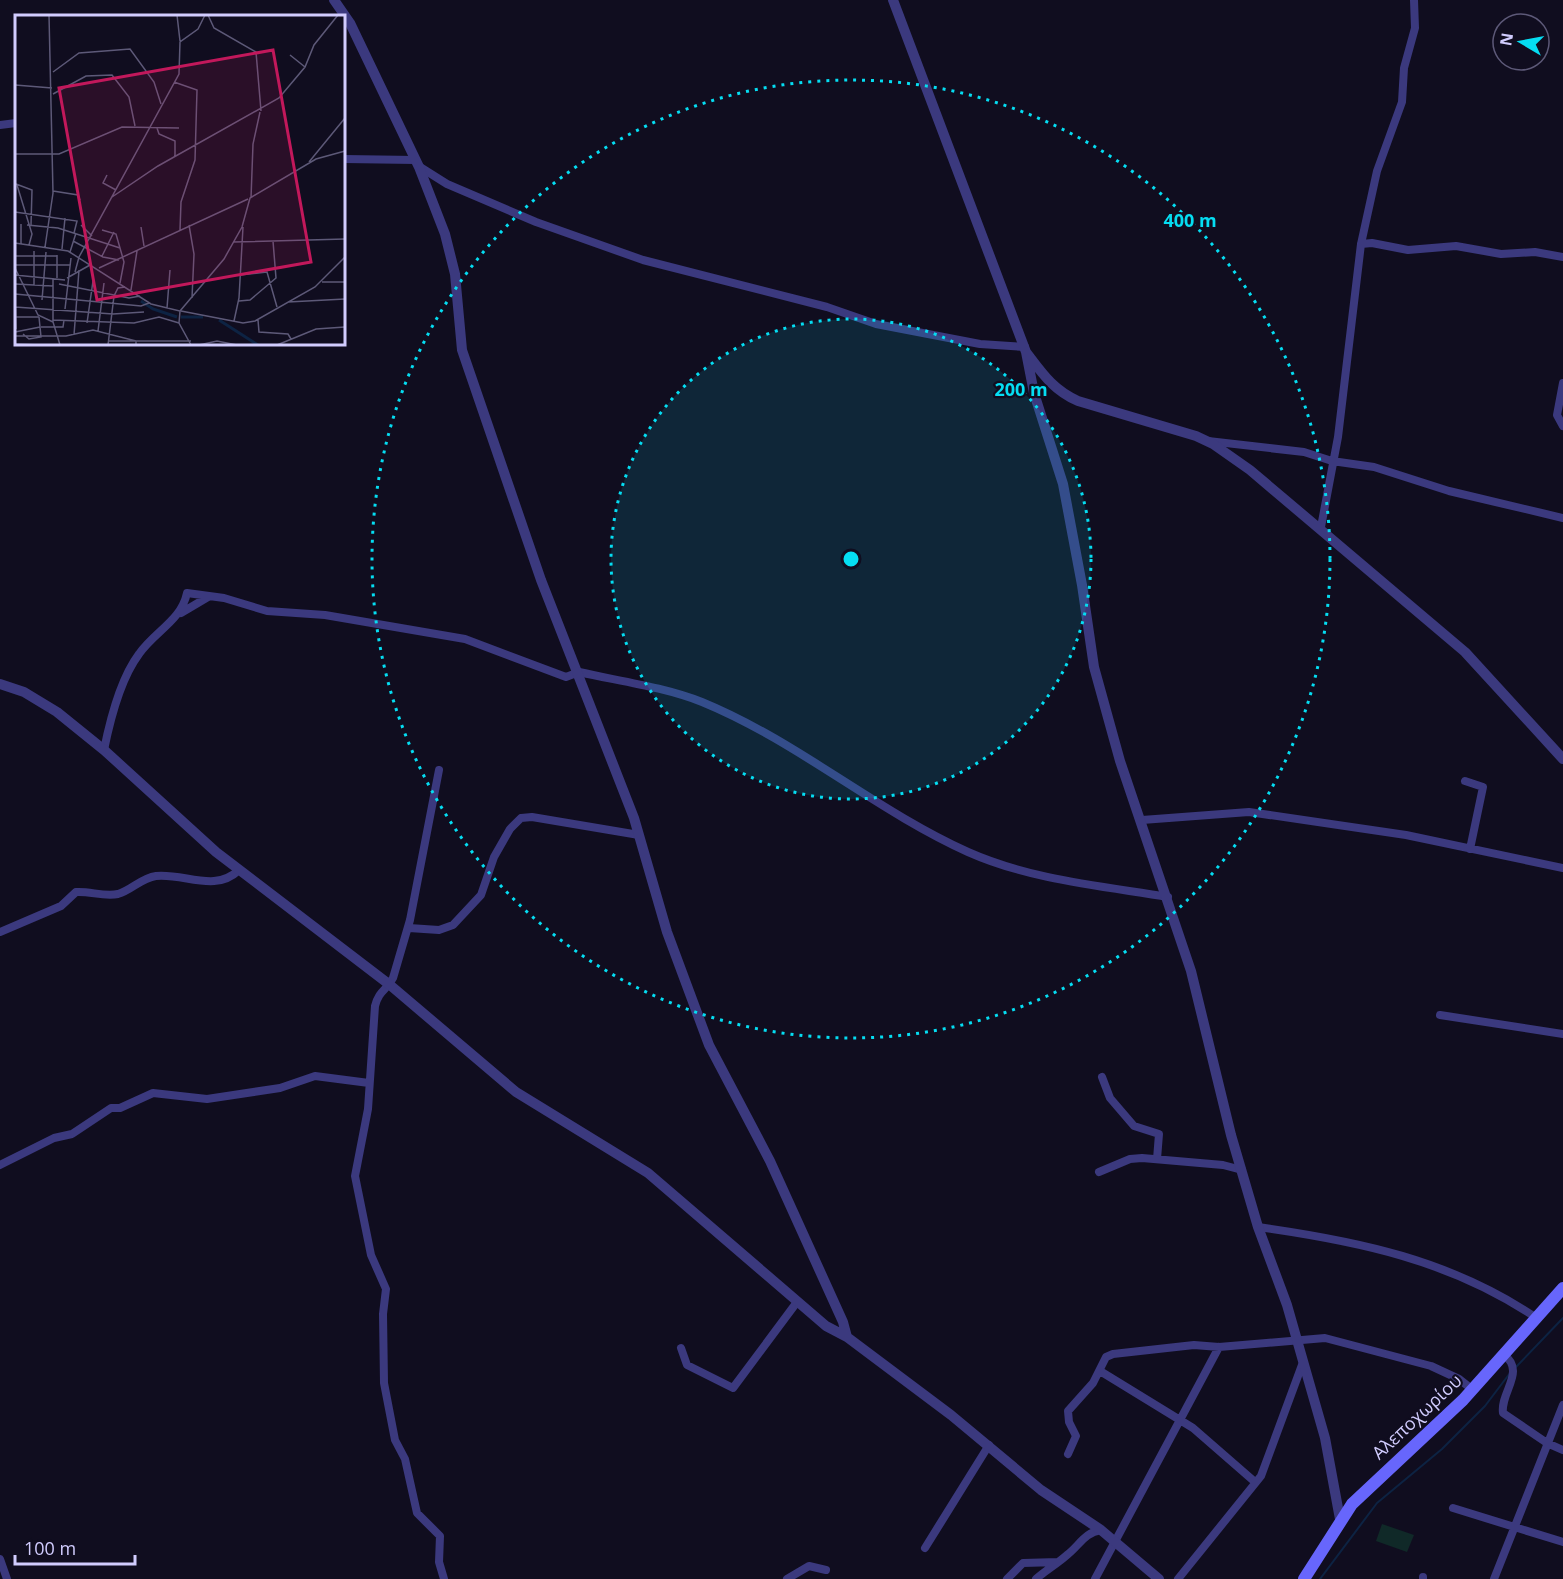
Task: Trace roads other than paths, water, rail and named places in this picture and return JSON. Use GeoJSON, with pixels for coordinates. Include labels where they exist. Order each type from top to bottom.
{"type":"FeatureCollection","features":[{"type":"Feature","properties":{"kind":"main road","name":"Αλεποχωρίου"},"geometry":{"type":"LineString","coordinates":[[1304,1579],[1340,1520],[1370,1485],[1411,1450],[1473,1390],[1535,1317],[1563,1288]]}},
{"type":"Feature","properties":{"kind":"street"},"geometry":{"type":"LineString","coordinates":[[334,0],[344,15]]}},
{"type":"Feature","properties":{"kind":"street"},"geometry":{"type":"LineString","coordinates":[[893,0],[1025,350],[1034,393],[1064,484],[1094,667],[1120,761],[1168,897],[1199,999],[1258,1227],[1287,1305],[1302,1365],[1325,1438],[1340,1520]]}},
{"type":"Feature","properties":{"kind":"street"},"geometry":{"type":"LineString","coordinates":[[1321,527],[1338,437],[1361,244],[1377,171],[1402,102],[1404,68],[1415,28],[1414,0]]}},
{"type":"Feature","properties":{"kind":"street"},"geometry":{"type":"LineString","coordinates":[[345,16],[418,163],[453,263],[462,350],[531,553],[579,672],[639,835],[667,932],[713,1056],[770,1161],[843,1322],[847,1337]]}},
{"type":"Feature","properties":{"kind":"street"},"geometry":{"type":"LineString","coordinates":[[0,125],[15,123]]}},
{"type":"Feature","properties":{"kind":"street"},"geometry":{"type":"LineString","coordinates":[[345,159],[418,163],[447,184],[536,222],[643,260],[827,307],[876,324],[980,344],[1025,350],[1046,380],[1068,397],[1208,441],[1304,452],[1332,461],[1374,467],[1449,491],[1563,518]]}},
{"type":"Feature","properties":{"kind":"street"},"geometry":{"type":"LineString","coordinates":[[1361,244],[1408,250],[1456,246],[1501,254],[1535,252],[1563,257]]}},
{"type":"Feature","properties":{"kind":"street"},"geometry":{"type":"LineString","coordinates":[[1563,383],[1557,415],[1563,426]]}},
{"type":"Feature","properties":{"kind":"street"},"geometry":{"type":"LineString","coordinates":[[1208,441],[1250,470],[1321,527],[1478,663],[1563,759]]}},
{"type":"Feature","properties":{"kind":"street"},"geometry":{"type":"LineString","coordinates":[[178,615],[188,593],[210,596],[267,610],[325,615],[465,639],[567,677],[579,672],[683,695],[766,732],[922,829],[988,860],[1037,875],[1168,897]]}},
{"type":"Feature","properties":{"kind":"street"},"geometry":{"type":"LineString","coordinates":[[104,750],[110,723],[129,670],[147,644],[178,615],[210,596]]}},
{"type":"Feature","properties":{"kind":"street"},"geometry":{"type":"LineString","coordinates":[[0,684],[24,692],[45,704],[104,750],[208,845],[390,985],[516,1092],[648,1173],[826,1326],[847,1337],[988,1445],[1041,1490],[1101,1530],[1159,1579]]}},
{"type":"Feature","properties":{"kind":"street"},"geometry":{"type":"LineString","coordinates":[[439,770],[409,928],[390,985],[379,992],[375,1006],[367,1119],[355,1176],[369,1246],[386,1289],[383,1314],[384,1383],[395,1440],[405,1460],[417,1513],[441,1536],[439,1562],[444,1579]]}},
{"type":"Feature","properties":{"kind":"street"},"geometry":{"type":"LineString","coordinates":[[1465,781],[1481,785],[1484,790],[1470,849]]}},
{"type":"Feature","properties":{"kind":"street"},"geometry":{"type":"LineString","coordinates":[[1142,820],[1249,812],[1326,824],[1359,826],[1563,868]]}},
{"type":"Feature","properties":{"kind":"street"},"geometry":{"type":"LineString","coordinates":[[409,928],[439,930],[453,925],[481,895],[494,857],[510,830],[521,818],[532,817],[639,835]]}},
{"type":"Feature","properties":{"kind":"street"},"geometry":{"type":"LineString","coordinates":[[0,932],[61,906],[76,892],[114,895],[148,878],[158,876],[210,882],[225,880],[239,870]]}},
{"type":"Feature","properties":{"kind":"street"},"geometry":{"type":"LineString","coordinates":[[1440,1016],[1563,1034]]}},
{"type":"Feature","properties":{"kind":"street"},"geometry":{"type":"LineString","coordinates":[[0,1166],[54,1138],[72,1134],[111,1108],[120,1108],[153,1093],[207,1099],[285,1087],[315,1076],[369,1083]]}},
{"type":"Feature","properties":{"kind":"street"},"geometry":{"type":"LineString","coordinates":[[1102,1077],[1110,1098],[1134,1126],[1160,1134],[1157,1159]]}},
{"type":"Feature","properties":{"kind":"street"},"geometry":{"type":"LineString","coordinates":[[1099,1172],[1130,1159],[1157,1159],[1242,1170]]}},
{"type":"Feature","properties":{"kind":"street"},"geometry":{"type":"LineString","coordinates":[[1258,1227],[1359,1245],[1429,1263],[1490,1290],[1535,1317]]}},
{"type":"Feature","properties":{"kind":"street"},"geometry":{"type":"LineString","coordinates":[[681,1348],[687,1365],[733,1388],[797,1302]]}},
{"type":"Feature","properties":{"kind":"street"},"geometry":{"type":"LineString","coordinates":[[1068,1454],[1076,1436],[1069,1422],[1068,1411],[1100,1371],[1109,1355],[1194,1345],[1220,1347],[1325,1338],[1431,1366],[1459,1379],[1473,1390]]}},
{"type":"Feature","properties":{"kind":"street"},"geometry":{"type":"LineString","coordinates":[[1095,1579],[1220,1347]]}},
{"type":"Feature","properties":{"kind":"street"},"geometry":{"type":"LineString","coordinates":[[1503,1354],[1511,1362],[1514,1377],[1502,1404],[1503,1413],[1547,1443],[1563,1450]]}},
{"type":"Feature","properties":{"kind":"street"},"geometry":{"type":"LineString","coordinates":[[1178,1579],[1265,1467],[1302,1365]]}},
{"type":"Feature","properties":{"kind":"street"},"geometry":{"type":"LineString","coordinates":[[1100,1371],[1203,1436],[1255,1482]]}},
{"type":"Feature","properties":{"kind":"street"},"geometry":{"type":"LineString","coordinates":[[1494,1579],[1563,1405]]}},
{"type":"Feature","properties":{"kind":"street"},"geometry":{"type":"LineString","coordinates":[[925,1548],[988,1445]]}},
{"type":"Feature","properties":{"kind":"street"},"geometry":{"type":"LineString","coordinates":[[1453,1508],[1563,1542]]}},
{"type":"Feature","properties":{"kind":"street"},"geometry":{"type":"LineString","coordinates":[[1036,1579],[1083,1538],[1091,1532],[1101,1530]]}},
{"type":"Feature","properties":{"kind":"street"},"geometry":{"type":"LineString","coordinates":[[0,1559],[7,1579]]}},
{"type":"Feature","properties":{"kind":"street"},"geometry":{"type":"LineString","coordinates":[[1007,1579],[1023,1563],[1058,1562]]}},
{"type":"Feature","properties":{"kind":"street"},"geometry":{"type":"LineString","coordinates":[[787,1579],[809,1566],[826,1569]]}},
{"type":"Feature","properties":{"kind":"waterway"},"geometry":{"type":"LineString","coordinates":[[1516,1367],[1563,1318]]}},
{"type":"Feature","properties":{"kind":"waterway"},"geometry":{"type":"LineString","coordinates":[[1320,1579],[1377,1503],[1442,1449],[1485,1406],[1510,1373]]}}]}
